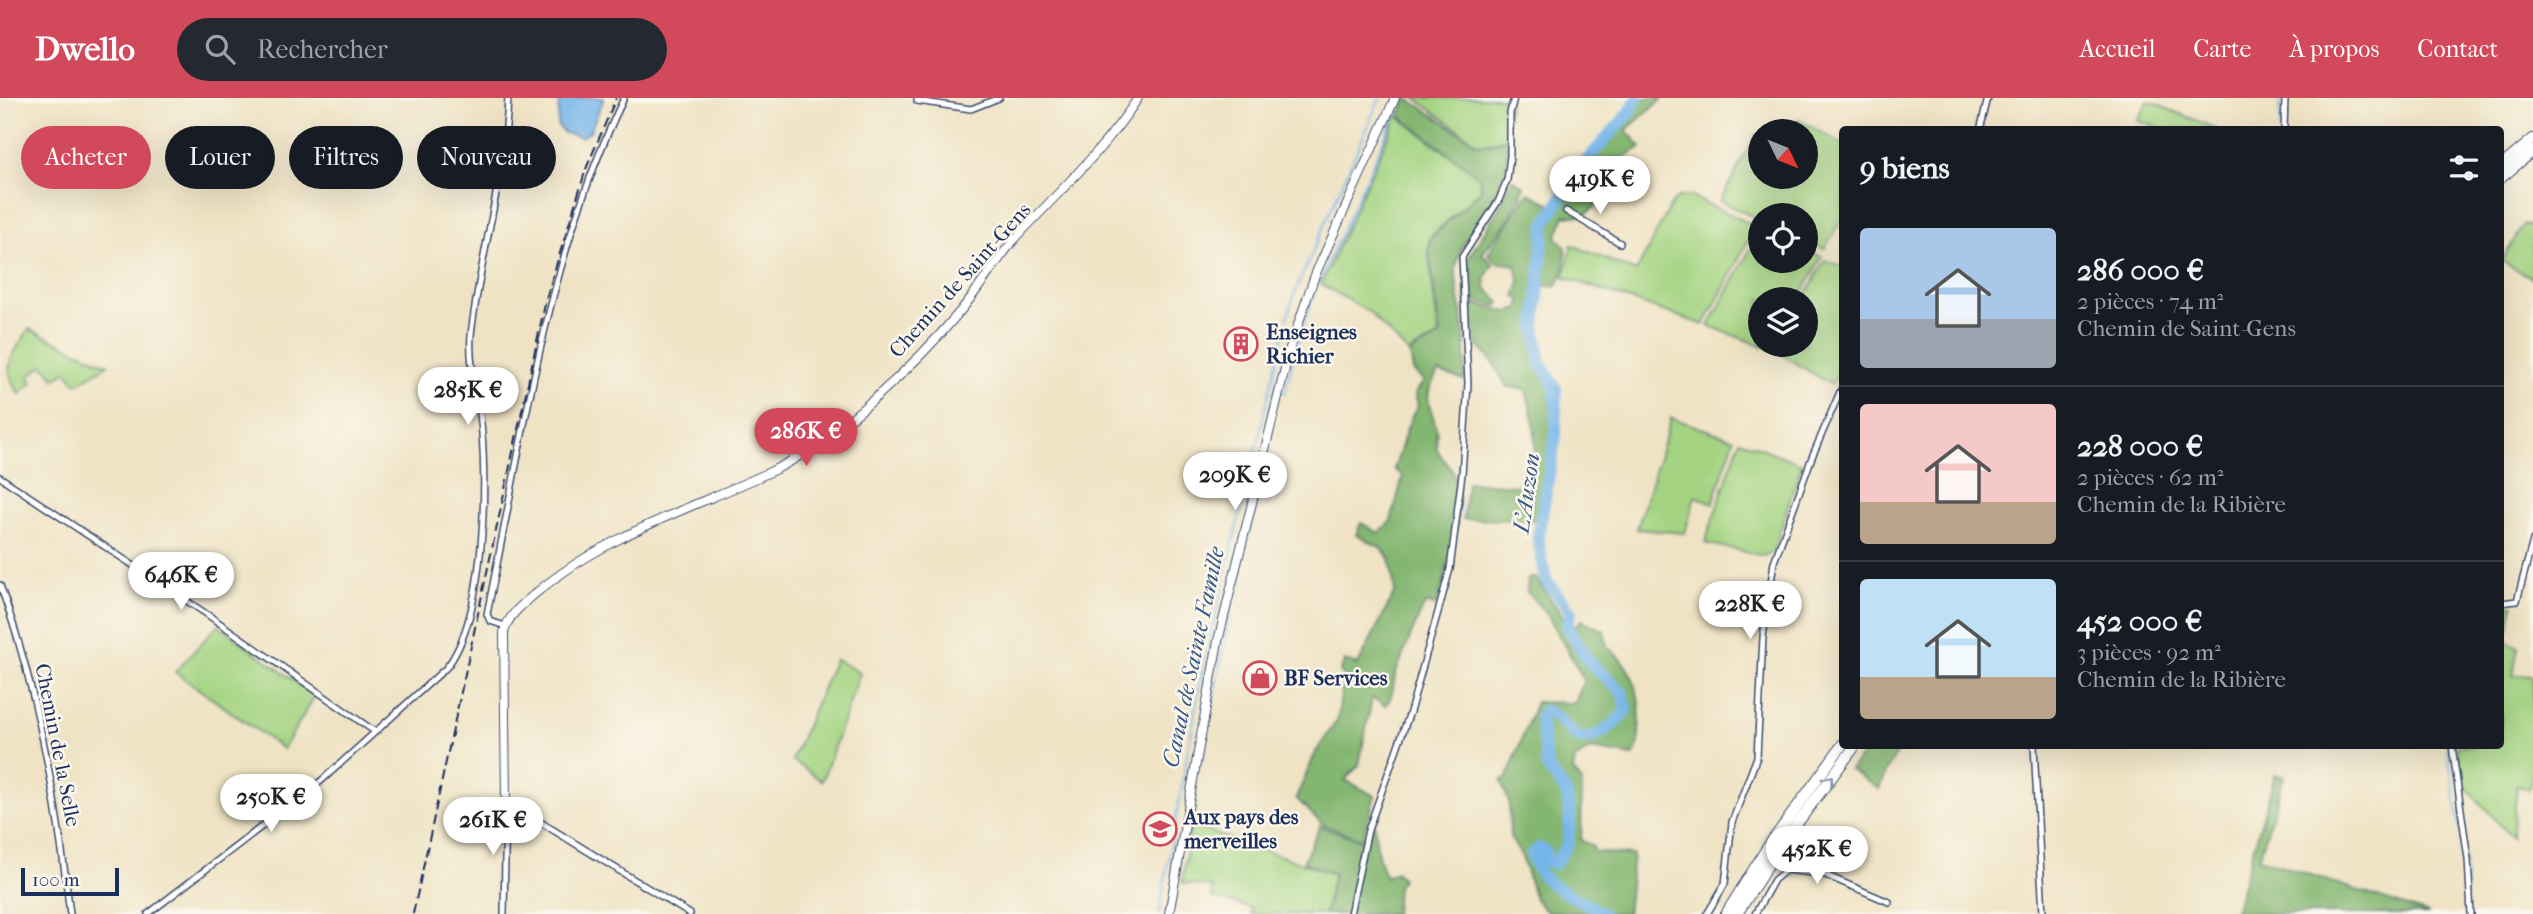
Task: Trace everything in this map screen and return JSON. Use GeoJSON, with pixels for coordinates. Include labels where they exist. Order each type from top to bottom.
{"type":"FeatureCollection","features":[{"type":"Feature","properties":{"kind":"highway"},"geometry":{"type":"LineString","coordinates":[[2504,163],[2533,139]]}},
{"type":"Feature","properties":{"kind":"highway"},"geometry":{"type":"LineString","coordinates":[[2504,175],[2533,151]]}},
{"type":"Feature","properties":{"kind":"highway"},"geometry":{"type":"LineString","coordinates":[[1726,914],[1774,838],[1839,749]]}},
{"type":"Feature","properties":{"kind":"highway"},"geometry":{"type":"LineString","coordinates":[[1737,914],[1778,849],[1853,749]]}},
{"type":"Feature","properties":{"kind":"street"},"geometry":{"type":"LineString","coordinates":[[148,914],[321,781],[451,663],[461,645],[483,538],[484,474],[471,337],[493,200],[507,133],[508,98]]}},
{"type":"Feature","properties":{"kind":"street"},"geometry":{"type":"LineString","coordinates":[[504,914],[505,626],[490,621],[487,614],[533,382],[584,195],[624,98]]}},
{"type":"Feature","properties":{"kind":"street"},"geometry":{"type":"LineString","coordinates":[[918,98],[917,101],[971,109],[999,98]]}},
{"type":"Feature","properties":{"kind":"street","name":"Chemin de Saint-Gens"},"geometry":{"type":"LineString","coordinates":[[505,626],[533,596],[594,551],[773,471],[824,440],[852,417],[962,309],[1014,240],[1053,203],[1117,129],[1138,98]]}},
{"type":"Feature","properties":{"kind":"street"},"geometry":{"type":"LineString","coordinates":[[1168,914],[1218,641],[1290,348],[1315,275],[1395,98]]}},
{"type":"Feature","properties":{"kind":"street"},"geometry":{"type":"LineString","coordinates":[[1350,914],[1368,830],[1410,712],[1450,569],[1462,474],[1468,383],[1462,257],[1499,200],[1507,180],[1510,113],[1514,98]]}},
{"type":"Feature","properties":{"kind":"street"},"geometry":{"type":"LineString","coordinates":[[1981,126],[1988,98]]}},
{"type":"Feature","properties":{"kind":"street"},"geometry":{"type":"LineString","coordinates":[[2284,126],[2285,98]]}},
{"type":"Feature","properties":{"kind":"street"},"geometry":{"type":"LineString","coordinates":[[1566,211],[1620,243]]}},
{"type":"Feature","properties":{"kind":"street"},"geometry":{"type":"LineString","coordinates":[[1707,914],[1725,884],[1732,822],[1756,757],[1763,637],[1774,562],[1812,457],[1839,394]]}},
{"type":"Feature","properties":{"kind":"street"},"geometry":{"type":"LineString","coordinates":[[0,477],[208,615],[374,731]]}},
{"type":"Feature","properties":{"kind":"street"},"geometry":{"type":"LineString","coordinates":[[2504,603],[2517,601],[2533,540]]}},
{"type":"Feature","properties":{"kind":"street","name":"Chemin de la Selle"},"geometry":{"type":"LineString","coordinates":[[0,585],[21,643],[34,691],[64,855],[70,914]]}},
{"type":"Feature","properties":{"kind":"street"},"geometry":{"type":"LineString","coordinates":[[2034,749],[2043,914]]}},
{"type":"Feature","properties":{"kind":"street"},"geometry":{"type":"LineString","coordinates":[[2452,749],[2468,859],[2471,914]]}},
{"type":"Feature","properties":{"kind":"street"},"geometry":{"type":"LineString","coordinates":[[506,800],[690,914]]}},
{"type":"Feature","properties":{"kind":"street"},"geometry":{"type":"LineString","coordinates":[[1755,914],[1774,880],[1786,870],[1823,874],[1889,902]]}},
{"type":"Feature","properties":{"kind":"green space"},"geometry":{"type":"Polygon","coordinates":[[[1407,98],[1477,144],[1490,144],[1506,139],[1507,160],[1496,193],[1468,235],[1456,267],[1456,285],[1465,339],[1464,380],[1438,372],[1428,395],[1437,431],[1437,449],[1453,473],[1459,496],[1449,560],[1437,605],[1425,604],[1395,675],[1392,695],[1386,706],[1372,698],[1359,765],[1345,780],[1375,796],[1362,840],[1322,824],[1296,798],[1316,752],[1338,719],[1341,694],[1347,678],[1340,672],[1345,661],[1358,665],[1395,592],[1390,558],[1380,547],[1356,535],[1361,523],[1379,533],[1391,521],[1403,476],[1394,469],[1410,420],[1418,406],[1415,394],[1424,381],[1413,371],[1410,353],[1440,336],[1429,250],[1431,238],[1482,190],[1479,177],[1400,116],[1407,98]]]}},
{"type":"Feature","properties":{"kind":"green space"},"geometry":{"type":"Polygon","coordinates":[[[1415,98],[1509,98],[1506,138],[1477,143],[1415,98]]]}},
{"type":"Feature","properties":{"kind":"green space"},"geometry":{"type":"Polygon","coordinates":[[[1636,98],[1663,98],[1626,130],[1641,147],[1621,159],[1618,185],[1594,208],[1582,215],[1565,215],[1556,237],[1566,247],[1564,272],[1556,287],[1536,284],[1531,327],[1538,364],[1552,389],[1552,434],[1538,520],[1463,519],[1467,482],[1517,486],[1526,477],[1535,455],[1534,428],[1526,390],[1506,386],[1494,363],[1478,346],[1466,301],[1508,312],[1519,309],[1521,299],[1515,297],[1520,282],[1516,265],[1496,262],[1488,254],[1528,193],[1553,205],[1582,164],[1629,113],[1631,103],[1636,98]]]}},
{"type":"Feature","properties":{"kind":"green space"},"geometry":{"type":"Polygon","coordinates":[[[2148,101],[2210,126],[2154,126],[2138,121],[2148,101]]]}},
{"type":"Feature","properties":{"kind":"green space"},"geometry":{"type":"Polygon","coordinates":[[[1397,116],[1479,177],[1481,190],[1430,237],[1428,250],[1439,336],[1408,353],[1370,313],[1321,284],[1397,116]]]}},
{"type":"Feature","properties":{"kind":"green space"},"geometry":{"type":"Polygon","coordinates":[[[1818,131],[1839,143],[1839,224],[1824,249],[1818,246],[1818,203],[1748,203],[1748,214],[1720,201],[1748,149],[1748,189],[1818,189],[1818,131]]]}},
{"type":"Feature","properties":{"kind":"green space"},"geometry":{"type":"Polygon","coordinates":[[[1512,179],[1524,186],[1521,196],[1482,254],[1493,264],[1486,276],[1485,287],[1500,303],[1497,306],[1465,297],[1465,269],[1512,179]]]}},
{"type":"Feature","properties":{"kind":"green space"},"geometry":{"type":"Polygon","coordinates":[[[1689,196],[1748,222],[1748,241],[1704,325],[1564,277],[1572,245],[1636,272],[1672,203],[1678,197],[1689,196]]]}},
{"type":"Feature","properties":{"kind":"green space"},"geometry":{"type":"Polygon","coordinates":[[[2524,224],[2533,228],[2533,278],[2504,263],[2504,256],[2524,224]]]}},
{"type":"Feature","properties":{"kind":"green space"},"geometry":{"type":"Polygon","coordinates":[[[1748,253],[1748,273],[1813,273],[1806,287],[1748,287],[1748,341],[1709,326],[1748,253]]]}},
{"type":"Feature","properties":{"kind":"green space"},"geometry":{"type":"Polygon","coordinates":[[[1825,260],[1839,265],[1839,372],[1832,385],[1786,357],[1818,357],[1818,287],[1810,287],[1825,260]]]}},
{"type":"Feature","properties":{"kind":"green space"},"geometry":{"type":"Polygon","coordinates":[[[29,329],[108,365],[77,384],[66,371],[55,379],[43,365],[28,377],[33,382],[19,394],[10,376],[10,361],[29,329]]]}},
{"type":"Feature","properties":{"kind":"green space"},"geometry":{"type":"Polygon","coordinates":[[[1671,418],[1734,439],[1713,503],[1695,496],[1685,533],[1637,529],[1671,418]]]}},
{"type":"Feature","properties":{"kind":"green space"},"geometry":{"type":"Polygon","coordinates":[[[1740,440],[1802,464],[1773,551],[1764,556],[1705,543],[1740,440]]]}},
{"type":"Feature","properties":{"kind":"green space"},"geometry":{"type":"Polygon","coordinates":[[[1536,578],[1572,630],[1582,620],[1604,631],[1607,647],[1617,655],[1630,673],[1638,694],[1639,740],[1633,756],[1590,749],[1575,759],[1573,771],[1582,782],[1581,841],[1592,845],[1595,852],[1633,855],[1627,914],[1547,912],[1535,899],[1522,857],[1510,837],[1509,802],[1501,780],[1507,778],[1536,702],[1575,703],[1584,680],[1547,614],[1527,592],[1528,579],[1536,578]]]}},
{"type":"Feature","properties":{"kind":"green space"},"geometry":{"type":"Polygon","coordinates":[[[2504,604],[2513,605],[2506,636],[2507,641],[2518,647],[2513,675],[2533,676],[2533,778],[2529,790],[2517,785],[2512,838],[2463,784],[2457,749],[2504,749],[2504,604]]]}},
{"type":"Feature","properties":{"kind":"green space"},"geometry":{"type":"Polygon","coordinates":[[[218,625],[315,696],[283,749],[175,672],[218,625]]]}},
{"type":"Feature","properties":{"kind":"green space"},"geometry":{"type":"Polygon","coordinates":[[[835,659],[860,673],[822,781],[792,760],[835,659]]]}},
{"type":"Feature","properties":{"kind":"green space"},"geometry":{"type":"Polygon","coordinates":[[[1867,749],[1899,749],[1879,789],[1850,770],[1867,749]]]}},
{"type":"Feature","properties":{"kind":"green space"},"geometry":{"type":"Polygon","coordinates":[[[2275,775],[2284,776],[2259,858],[2429,914],[2244,914],[2235,911],[2275,775]]]}},
{"type":"Feature","properties":{"kind":"green space"},"geometry":{"type":"Polygon","coordinates":[[[1374,822],[1379,857],[1386,877],[1396,872],[1402,879],[1397,886],[1395,914],[1325,914],[1334,874],[1303,862],[1320,826],[1367,842],[1374,822]]]}},
{"type":"Feature","properties":{"kind":"green space"},"geometry":{"type":"Polygon","coordinates":[[[1190,825],[1334,874],[1324,914],[1251,914],[1252,908],[1212,898],[1212,887],[1182,883],[1190,825]]]}},
{"type":"Feature","properties":{"kind":"water"},"geometry":{"type":"Polygon","coordinates":[[[559,98],[604,98],[590,131],[582,137],[564,133],[558,126],[559,98]]]}},
{"type":"Feature","properties":{"kind":"waterway","name":"Canal de Sainte Famille"},"geometry":{"type":"LineString","coordinates":[[1287,319],[1295,292],[1380,98]]}},
{"type":"Feature","properties":{"kind":"waterway"},"geometry":{"type":"LineString","coordinates":[[1318,284],[1403,98]]}},
{"type":"Feature","properties":{"kind":"waterway","name":"L'Auzon"},"geometry":{"type":"LineString","coordinates":[[1603,914],[1551,883],[1536,866],[1532,854],[1539,848],[1545,851],[1546,860],[1555,864],[1568,843],[1570,812],[1566,792],[1547,767],[1540,717],[1545,711],[1550,713],[1576,736],[1589,738],[1611,726],[1627,709],[1622,692],[1590,663],[1567,626],[1571,612],[1546,580],[1538,538],[1556,435],[1556,389],[1541,363],[1535,327],[1545,223],[1586,161],[1630,112],[1637,98]]}},
{"type":"Feature","properties":{"kind":"waterway"},"geometry":{"type":"LineString","coordinates":[[2280,98],[2280,126]]}},
{"type":"Feature","properties":{"kind":"waterway"},"geometry":{"type":"LineString","coordinates":[[1302,328],[1315,293]]}},
{"type":"Feature","properties":{"kind":"waterway","name":"Canal de Sainte Famille"},"geometry":{"type":"LineString","coordinates":[[1159,914],[1202,672],[1285,327]]}},
{"type":"Feature","properties":{"kind":"waterway"},"geometry":{"type":"LineString","coordinates":[[1284,394],[1300,334]]}},
{"type":"Feature","properties":{"kind":"waterway"},"geometry":{"type":"LineString","coordinates":[[1267,424],[1282,364]]}},
{"type":"Feature","properties":{"kind":"waterway"},"geometry":{"type":"LineString","coordinates":[[1202,761],[1231,605],[1266,467]]}},
{"type":"Feature","properties":{"kind":"waterway"},"geometry":{"type":"LineString","coordinates":[[2447,749],[2466,867]]}},
{"type":"Feature","properties":{"kind":"waterway"},"geometry":{"type":"LineString","coordinates":[[2466,873],[2466,914]]}},
{"type":"Feature","properties":{"kind":"railway"},"geometry":{"type":"LineString","coordinates":[[413,914],[547,295],[586,169],[616,98]]}},
{"type":"Feature","properties":{"kind":"place","name":"Enseignes Richier"},"geometry":{"type":"Point","coordinates":[1241,344]}},
{"type":"Feature","properties":{"kind":"place","name":"BF Services"},"geometry":{"type":"Point","coordinates":[1260,678]}},
{"type":"Feature","properties":{"kind":"place","name":"Aux pays des merveilles"},"geometry":{"type":"Point","coordinates":[1160,829]}}]}
